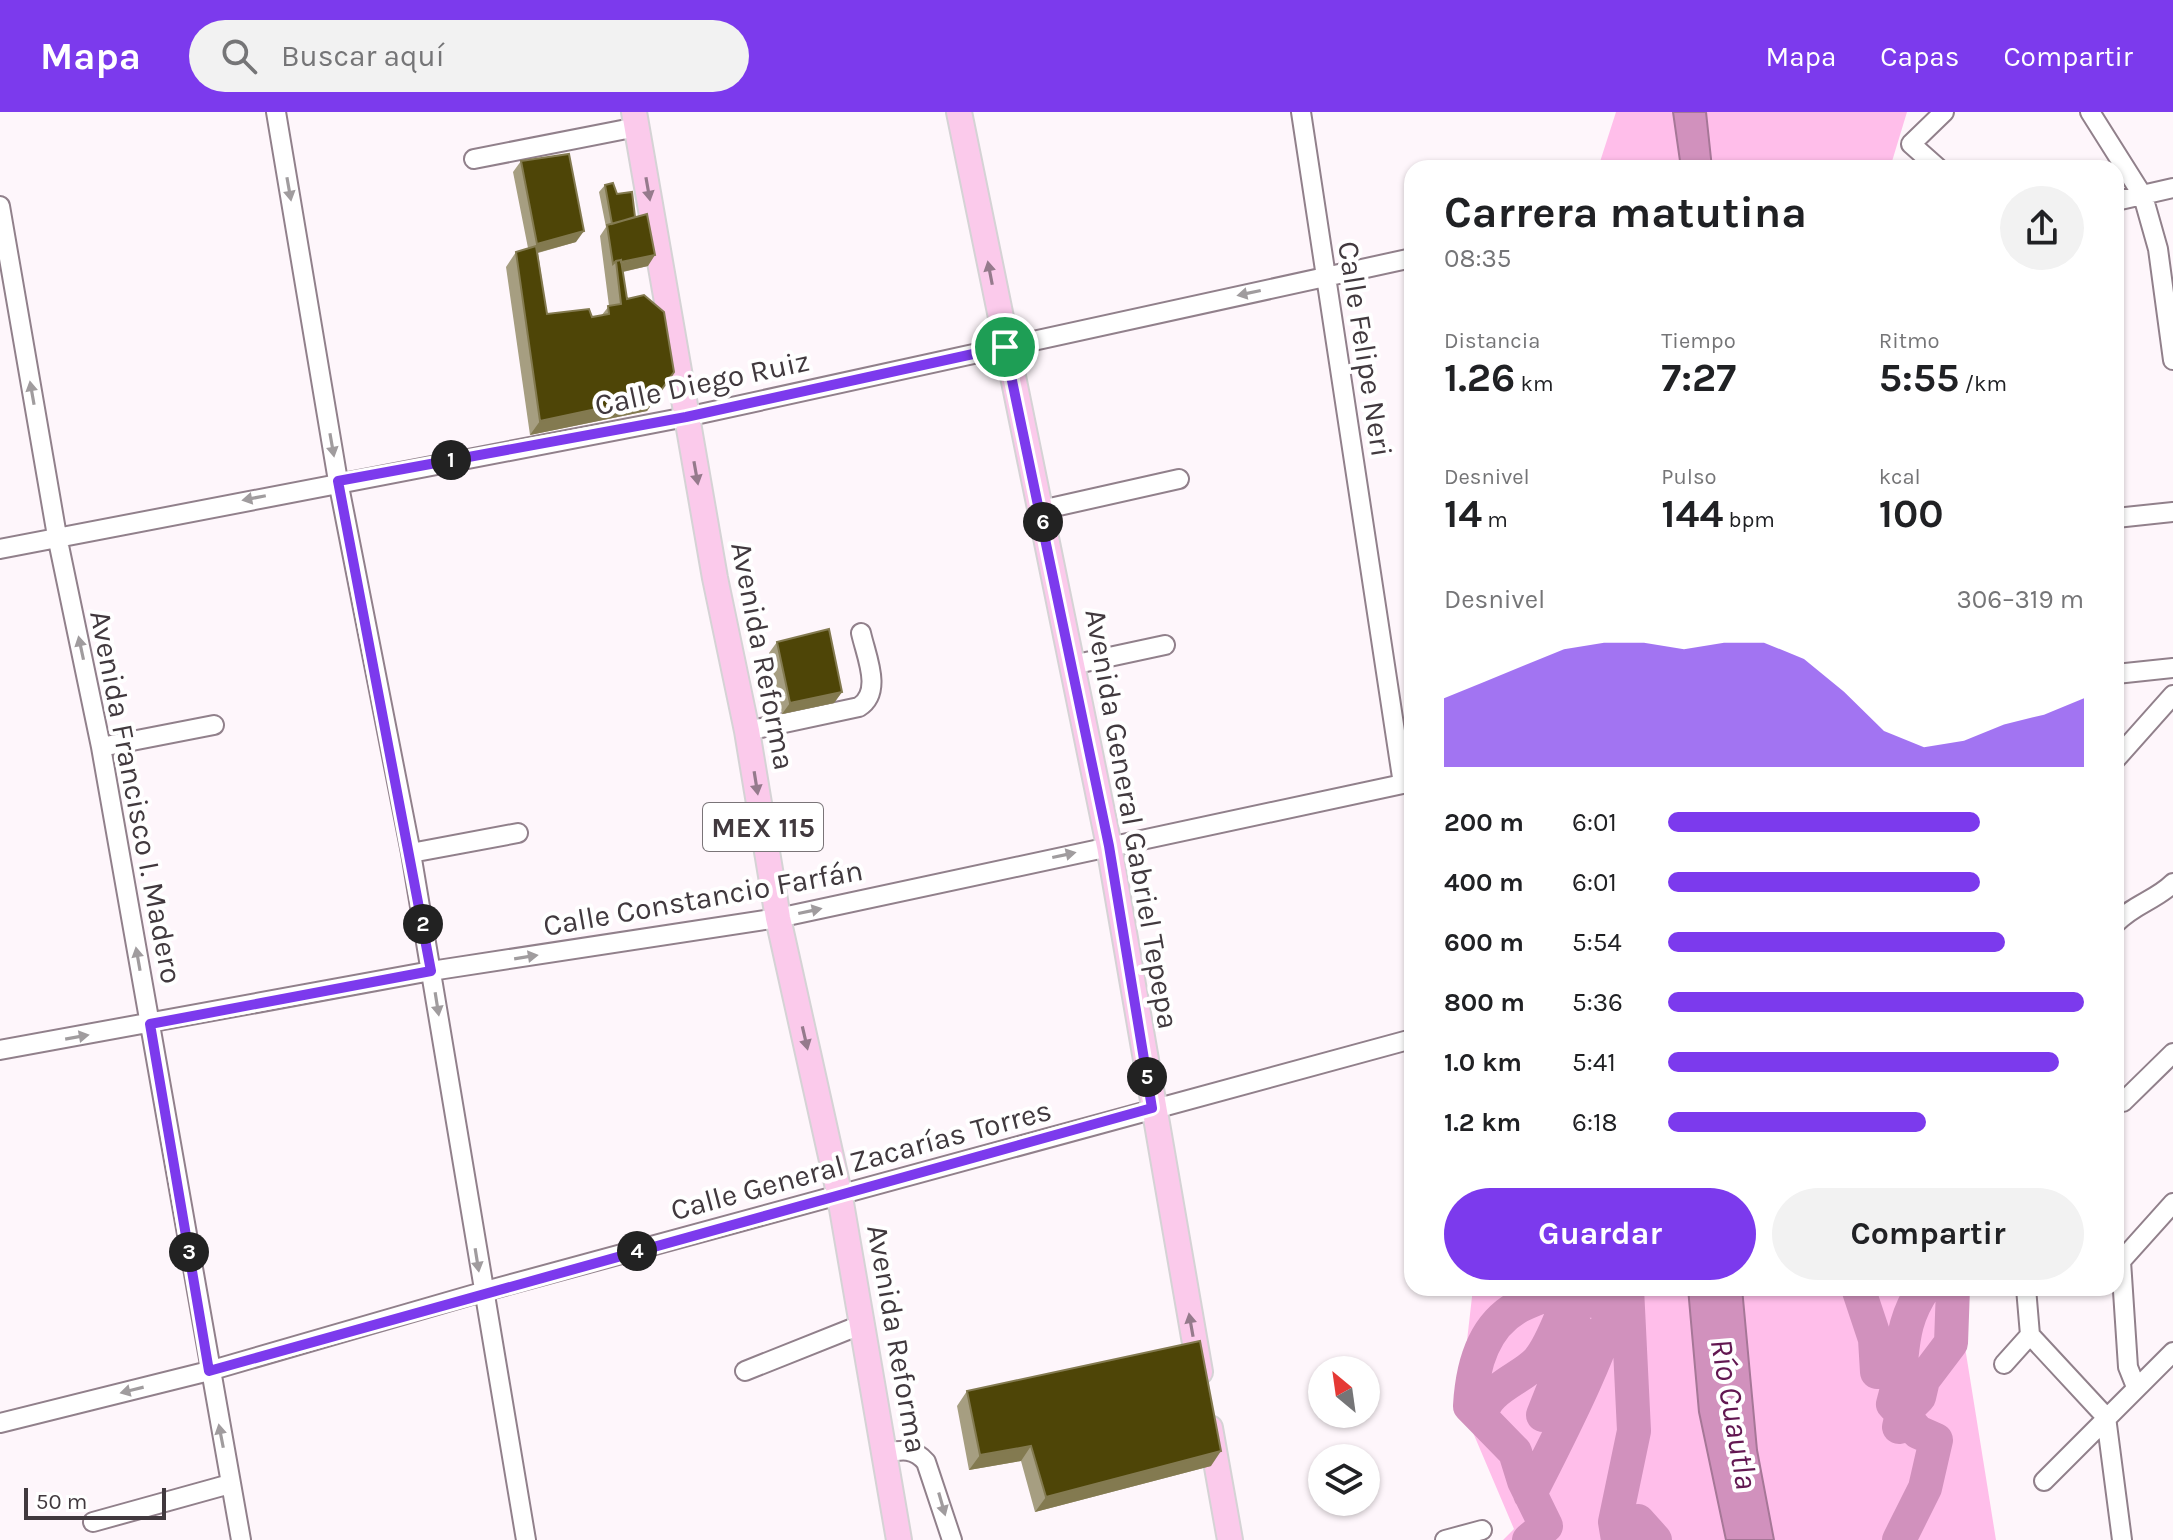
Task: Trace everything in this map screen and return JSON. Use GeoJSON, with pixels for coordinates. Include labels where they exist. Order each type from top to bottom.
{"type":"FeatureCollection","features":[{"type":"Feature","properties":{"kind":"main road","name":"Avenida General Gabriel Tepepa"},"geometry":{"type":"LineString","coordinates":[[959,112],[1109,846],[1152,1108],[1230,1540]]}},
{"type":"Feature","properties":{"kind":"main road","name":"Avenida Reforma"},"geometry":{"type":"LineString","coordinates":[[636,119],[686,417],[747,731],[778,918],[840,1197],[899,1540]]}},
{"type":"Feature","properties":{"kind":"street"},"geometry":{"type":"LineString","coordinates":[[276,112],[338,481],[411,853],[482,1292],[526,1540]]}},
{"type":"Feature","properties":{"kind":"street","name":"Calle Felipe Neri"},"geometry":{"type":"LineString","coordinates":[[1301,112],[1404,764]]}},
{"type":"Feature","properties":{"kind":"street"},"geometry":{"type":"LineString","coordinates":[[1929,160],[1911,144],[1944,112]]}},
{"type":"Feature","properties":{"kind":"street"},"geometry":{"type":"LineString","coordinates":[[2090,112],[2120,160]]}},
{"type":"Feature","properties":{"kind":"street"},"geometry":{"type":"LineString","coordinates":[[474,159],[636,119]]}},
{"type":"Feature","properties":{"kind":"street"},"geometry":{"type":"LineString","coordinates":[[2124,166],[2143,196],[2158,249],[2173,360]]}},
{"type":"Feature","properties":{"kind":"street"},"geometry":{"type":"LineString","coordinates":[[2124,200],[2173,188]]}},
{"type":"Feature","properties":{"kind":"street","name":"Avenida Francisco I. Madero"},"geometry":{"type":"LineString","coordinates":[[0,206],[7,290],[101,747],[241,1540]]}},
{"type":"Feature","properties":{"kind":"street","name":"Calle Diego Ruiz"},"geometry":{"type":"LineString","coordinates":[[0,549],[338,481],[686,417],[1404,260]]}},
{"type":"Feature","properties":{"kind":"street"},"geometry":{"type":"LineString","coordinates":[[1041,510],[1179,479]]}},
{"type":"Feature","properties":{"kind":"street"},"geometry":{"type":"LineString","coordinates":[[2124,517],[2173,512]]}},
{"type":"Feature","properties":{"kind":"street"},"geometry":{"type":"LineString","coordinates":[[747,731],[859,707],[869,701],[873,692],[861,633]]}},
{"type":"Feature","properties":{"kind":"street"},"geometry":{"type":"LineString","coordinates":[[1072,665],[1165,645]]}},
{"type":"Feature","properties":{"kind":"street"},"geometry":{"type":"LineString","coordinates":[[2124,673],[2173,668]]}},
{"type":"Feature","properties":{"kind":"street"},"geometry":{"type":"LineString","coordinates":[[2124,751],[2171,701]]}},
{"type":"Feature","properties":{"kind":"street"},"geometry":{"type":"LineString","coordinates":[[101,747],[214,725]]}},
{"type":"Feature","properties":{"kind":"street","name":"Calle Constancio Farfán"},"geometry":{"type":"LineString","coordinates":[[0,1050],[431,971],[778,918],[1404,784]]}},
{"type":"Feature","properties":{"kind":"street"},"geometry":{"type":"LineString","coordinates":[[411,853],[518,833]]}},
{"type":"Feature","properties":{"kind":"street"},"geometry":{"type":"LineString","coordinates":[[2124,914],[2131,907],[2164,892],[2173,883]]}},
{"type":"Feature","properties":{"kind":"street","name":"Calle General Zacarías Torres"},"geometry":{"type":"LineString","coordinates":[[0,1423],[209,1371],[482,1292],[1404,1041]]}},
{"type":"Feature","properties":{"kind":"street"},"geometry":{"type":"LineString","coordinates":[[2124,1101],[2173,1053]]}},
{"type":"Feature","properties":{"kind":"street"},"geometry":{"type":"LineString","coordinates":[[2124,1258],[2173,1203]]}},
{"type":"Feature","properties":{"kind":"street"},"geometry":{"type":"LineString","coordinates":[[2027,1296],[2030,1335],[2106,1417],[2122,1540]]}},
{"type":"Feature","properties":{"kind":"street"},"geometry":{"type":"LineString","coordinates":[[2123,1296],[2128,1367],[2136,1387]]}},
{"type":"Feature","properties":{"kind":"street"},"geometry":{"type":"LineString","coordinates":[[745,1371],[863,1324]]}},
{"type":"Feature","properties":{"kind":"street"},"geometry":{"type":"LineString","coordinates":[[2004,1364],[2030,1335]]}},
{"type":"Feature","properties":{"kind":"street"},"geometry":{"type":"LineString","coordinates":[[2044,1481],[2173,1352]]}},
{"type":"Feature","properties":{"kind":"street"},"geometry":{"type":"LineString","coordinates":[[883,1453],[905,1449],[918,1452],[926,1462],[934,1478],[952,1540]]}},
{"type":"Feature","properties":{"kind":"street"},"geometry":{"type":"LineString","coordinates":[[93,1522],[230,1484]]}},
{"type":"Feature","properties":{"kind":"street"},"geometry":{"type":"LineString","coordinates":[[1445,1540],[1482,1530]]}},
{"type":"Feature","properties":{"kind":"shaded area"},"geometry":{"type":"Polygon","coordinates":[[[1616,112],[1907,112],[1892,160],[1601,160],[1616,112]]]}},
{"type":"Feature","properties":{"kind":"shaded area"},"geometry":{"type":"Polygon","coordinates":[[[1472,1296],[1961,1296],[1964,1341],[1996,1540],[1503,1540],[1514,1529],[1460,1402],[1472,1296]]]}},
{"type":"Feature","properties":{"kind":"water"},"geometry":{"type":"Polygon","coordinates":[[[1673,112],[1706,112],[1711,160],[1680,160],[1673,112]]]}},
{"type":"Feature","properties":{"kind":"water","name":"Río Cuautla"},"geometry":{"type":"Polygon","coordinates":[[[1689,1296],[1743,1296],[1757,1450],[1774,1540],[1726,1540],[1699,1412],[1689,1296]]]}},
{"type":"Feature","properties":{"kind":"building"},"geometry":{"type":"Polygon","coordinates":[[[569,154],[584,231],[537,244],[521,161],[569,154]]]}},
{"type":"Feature","properties":{"kind":"building"},"geometry":{"type":"Polygon","coordinates":[[[613,183],[617,194],[632,192],[635,217],[612,224],[605,185],[613,183]]]}},
{"type":"Feature","properties":{"kind":"building"},"geometry":{"type":"Polygon","coordinates":[[[647,214],[655,255],[613,264],[607,225],[647,214]]]}},
{"type":"Feature","properties":{"kind":"building"},"geometry":{"type":"Polygon","coordinates":[[[536,246],[547,314],[589,309],[592,317],[609,314],[608,306],[621,304],[616,261],[621,260],[627,299],[644,295],[664,312],[674,372],[657,396],[540,421],[516,252],[536,246]]]}},
{"type":"Feature","properties":{"kind":"building"},"geometry":{"type":"Polygon","coordinates":[[[829,629],[842,692],[790,703],[777,642],[829,629]]]}},
{"type":"Feature","properties":{"kind":"building"},"geometry":{"type":"Polygon","coordinates":[[[1200,1341],[1221,1451],[1046,1497],[1031,1446],[980,1455],[967,1391],[1200,1341]]]}},
{"type":"Feature","properties":{"kind":"waterway"},"geometry":{"type":"LineString","coordinates":[[1529,1540],[1546,1526],[1524,1481],[1515,1452],[1470,1406],[1476,1364],[1487,1338],[1504,1316],[1542,1296]]}},
{"type":"Feature","properties":{"kind":"waterway"},"geometry":{"type":"LineString","coordinates":[[1482,1417],[1488,1399],[1543,1355],[1569,1299],[1610,1302],[1615,1296]]}},
{"type":"Feature","properties":{"kind":"waterway"},"geometry":{"type":"LineString","coordinates":[[1618,1540],[1615,1522],[1634,1431],[1627,1296]]}},
{"type":"Feature","properties":{"kind":"waterway"},"geometry":{"type":"LineString","coordinates":[[1861,1296],[1875,1339],[1877,1372]]}},
{"type":"Feature","properties":{"kind":"waterway"},"geometry":{"type":"LineString","coordinates":[[1899,1540],[1925,1488],[1936,1440],[1918,1432],[1893,1404],[1905,1331],[1919,1296]]}},
{"type":"Feature","properties":{"kind":"waterway"},"geometry":{"type":"LineString","coordinates":[[1899,1427],[1902,1414],[1919,1397],[1923,1380],[1951,1343],[1953,1296]]}},
{"type":"Feature","properties":{"kind":"waterway"},"geometry":{"type":"LineString","coordinates":[[1530,1494],[1592,1365],[1603,1337],[1610,1302]]}},
{"type":"Feature","properties":{"kind":"waterway"},"geometry":{"type":"LineString","coordinates":[[1543,1415],[1577,1329]]}},
{"type":"Feature","properties":{"kind":"waterway"},"geometry":{"type":"LineString","coordinates":[[1638,1521],[1655,1540]]}},
{"type":"Feature","properties":{"kind":"route"},"geometry":{"type":"LineString","coordinates":[[1005,347],[1109,846],[1152,1108],[840,1197],[482,1292],[209,1371],[150,1024],[431,971],[338,481],[686,417],[1005,347]]}}]}
